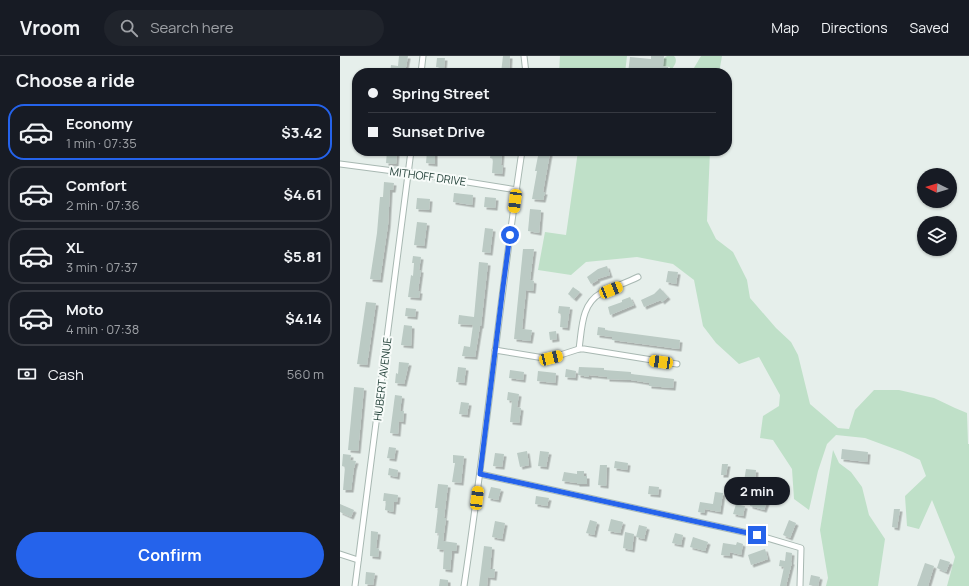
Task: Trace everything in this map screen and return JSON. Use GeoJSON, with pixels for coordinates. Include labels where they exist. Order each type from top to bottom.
{"type":"FeatureCollection","features":[{"type":"Feature","properties":{"kind":"street"},"geometry":{"type":"LineString","coordinates":[[422,68],[423,56]]}},
{"type":"Feature","properties":{"kind":"street"},"geometry":{"type":"LineString","coordinates":[[524,56],[525,68]]}},
{"type":"Feature","properties":{"kind":"street","name":"HUBERT AVENUE"},"geometry":{"type":"LineString","coordinates":[[355,586],[410,156]]}},
{"type":"Feature","properties":{"kind":"street"},"geometry":{"type":"LineString","coordinates":[[464,586],[521,156]]}},
{"type":"Feature","properties":{"kind":"street","name":"MITHOFF DRIVE"},"geometry":{"type":"LineString","coordinates":[[340,164],[517,190]]}},
{"type":"Feature","properties":{"kind":"street"},"geometry":{"type":"LineString","coordinates":[[579,349],[584,317],[586,310],[592,301],[602,292],[638,277]]}},
{"type":"Feature","properties":{"kind":"street"},"geometry":{"type":"LineString","coordinates":[[495,350],[551,358],[579,349],[677,364]]}},
{"type":"Feature","properties":{"kind":"street"},"geometry":{"type":"LineString","coordinates":[[480,474],[757,535],[801,548],[800,586]]}},
{"type":"Feature","properties":{"kind":"street"},"geometry":{"type":"LineString","coordinates":[[340,554],[358,560]]}},
{"type":"Feature","properties":{"kind":"green space"},"geometry":{"type":"Polygon","coordinates":[[[560,56],[627,56],[626,68],[559,68],[560,56]]]}},
{"type":"Feature","properties":{"kind":"green space"},"geometry":{"type":"Polygon","coordinates":[[[667,56],[674,56],[676,62],[673,68],[663,66],[664,58],[667,56]]]}},
{"type":"Feature","properties":{"kind":"green space"},"geometry":{"type":"Polygon","coordinates":[[[701,56],[722,56],[720,68],[694,68],[701,56]]]}},
{"type":"Feature","properties":{"kind":"green space"},"geometry":{"type":"Polygon","coordinates":[[[577,156],[710,156],[707,221],[716,239],[733,252],[747,280],[750,298],[776,328],[791,342],[798,355],[810,404],[838,428],[849,429],[855,410],[874,390],[899,390],[934,398],[967,413],[969,444],[969,586],[947,586],[955,557],[932,500],[919,529],[907,526],[905,496],[926,476],[920,460],[865,438],[836,435],[827,444],[818,471],[809,510],[794,499],[792,469],[773,440],[760,438],[763,416],[779,406],[780,395],[759,357],[739,364],[716,343],[703,326],[694,280],[673,264],[637,257],[586,262],[571,275],[538,270],[545,232],[566,235],[577,156]]]}},
{"type":"Feature","properties":{"kind":"green space"},"geometry":{"type":"Polygon","coordinates":[[[833,450],[839,463],[851,472],[862,487],[869,515],[885,539],[878,586],[826,586],[828,578],[820,530],[833,450]]]}},
{"type":"Feature","properties":{"kind":"building"},"geometry":{"type":"Polygon","coordinates":[[[399,56],[408,56],[406,68],[391,68],[391,65],[398,66],[399,56]]]}},
{"type":"Feature","properties":{"kind":"building"},"geometry":{"type":"Polygon","coordinates":[[[503,56],[510,56],[509,68],[502,68],[503,56]]]}},
{"type":"Feature","properties":{"kind":"building"},"geometry":{"type":"Polygon","coordinates":[[[651,56],[664,56],[663,66],[668,68],[629,68],[630,57],[651,59],[651,56]]]}},
{"type":"Feature","properties":{"kind":"building"},"geometry":{"type":"Polygon","coordinates":[[[437,58],[445,58],[444,68],[436,67],[437,58]]]}},
{"type":"Feature","properties":{"kind":"building"},"geometry":{"type":"Polygon","coordinates":[[[387,156],[397,156],[396,164],[386,163],[387,156]]]}},
{"type":"Feature","properties":{"kind":"building"},"geometry":{"type":"Polygon","coordinates":[[[427,156],[435,156],[435,164],[426,163],[427,156]]]}},
{"type":"Feature","properties":{"kind":"building"},"geometry":{"type":"Polygon","coordinates":[[[490,156],[502,156],[502,174],[492,173],[493,159],[490,158],[490,156]]]}},
{"type":"Feature","properties":{"kind":"building"},"geometry":{"type":"Polygon","coordinates":[[[538,156],[549,156],[543,200],[532,199],[537,171],[535,171],[538,156]]]}},
{"type":"Feature","properties":{"kind":"building"},"geometry":{"type":"Polygon","coordinates":[[[384,182],[394,183],[393,190],[390,190],[388,225],[380,280],[370,279],[377,233],[380,197],[383,197],[384,182]]]}},
{"type":"Feature","properties":{"kind":"building"},"geometry":{"type":"Polygon","coordinates":[[[454,193],[473,195],[472,205],[453,202],[454,193]]]}},
{"type":"Feature","properties":{"kind":"building"},"geometry":{"type":"Polygon","coordinates":[[[485,197],[496,198],[495,208],[484,207],[485,197]]]}},
{"type":"Feature","properties":{"kind":"building"},"geometry":{"type":"Polygon","coordinates":[[[417,198],[430,199],[429,210],[416,209],[417,198]]]}},
{"type":"Feature","properties":{"kind":"building"},"geometry":{"type":"Polygon","coordinates":[[[530,209],[541,210],[539,233],[528,231],[530,209]]]}},
{"type":"Feature","properties":{"kind":"building"},"geometry":{"type":"Polygon","coordinates":[[[417,222],[427,223],[424,246],[414,245],[417,222]]]}},
{"type":"Feature","properties":{"kind":"building"},"geometry":{"type":"Polygon","coordinates":[[[485,228],[493,229],[490,253],[482,252],[485,228]]]}},
{"type":"Feature","properties":{"kind":"building"},"geometry":{"type":"Polygon","coordinates":[[[523,249],[534,249],[530,280],[534,281],[533,291],[526,290],[522,329],[532,330],[530,341],[514,339],[523,249]]]}},
{"type":"Feature","properties":{"kind":"building"},"geometry":{"type":"Polygon","coordinates":[[[413,256],[421,257],[419,270],[421,270],[418,291],[420,291],[419,298],[408,297],[411,275],[413,276],[413,256]]]}},
{"type":"Feature","properties":{"kind":"building"},"geometry":{"type":"Polygon","coordinates":[[[479,262],[488,263],[481,326],[475,357],[462,356],[464,346],[470,347],[473,325],[458,324],[459,315],[474,317],[479,262]]]}},
{"type":"Feature","properties":{"kind":"building"},"geometry":{"type":"Polygon","coordinates":[[[607,266],[610,275],[597,279],[598,280],[591,284],[587,277],[598,269],[607,266]]]}},
{"type":"Feature","properties":{"kind":"building"},"geometry":{"type":"Polygon","coordinates":[[[668,271],[678,272],[676,284],[666,282],[668,271]]]}},
{"type":"Feature","properties":{"kind":"building"},"geometry":{"type":"Polygon","coordinates":[[[573,287],[580,292],[574,299],[568,294],[573,287]]]}},
{"type":"Feature","properties":{"kind":"building"},"geometry":{"type":"Polygon","coordinates":[[[660,288],[668,297],[662,302],[661,300],[644,307],[641,300],[654,294],[660,288]]]}},
{"type":"Feature","properties":{"kind":"building"},"geometry":{"type":"Polygon","coordinates":[[[630,297],[634,305],[610,315],[608,307],[622,302],[622,300],[630,297]]]}},
{"type":"Feature","properties":{"kind":"building"},"geometry":{"type":"Polygon","coordinates":[[[366,302],[376,303],[367,365],[357,364],[366,302]]]}},
{"type":"Feature","properties":{"kind":"building"},"geometry":{"type":"Polygon","coordinates":[[[559,306],[570,307],[567,328],[560,327],[561,314],[558,313],[559,306]]]}},
{"type":"Feature","properties":{"kind":"building"},"geometry":{"type":"Polygon","coordinates":[[[406,308],[416,309],[415,317],[405,316],[406,308]]]}},
{"type":"Feature","properties":{"kind":"building"},"geometry":{"type":"Polygon","coordinates":[[[404,325],[412,326],[411,346],[401,345],[404,325]]]}},
{"type":"Feature","properties":{"kind":"building"},"geometry":{"type":"Polygon","coordinates":[[[598,327],[605,328],[605,330],[680,340],[679,349],[612,340],[612,337],[597,335],[598,327]]]}},
{"type":"Feature","properties":{"kind":"building"},"geometry":{"type":"Polygon","coordinates":[[[556,331],[557,339],[550,340],[549,332],[556,331]]]}},
{"type":"Feature","properties":{"kind":"building"},"geometry":{"type":"Polygon","coordinates":[[[399,362],[409,363],[404,384],[395,383],[396,373],[398,374],[399,362]]]}},
{"type":"Feature","properties":{"kind":"building"},"geometry":{"type":"Polygon","coordinates":[[[458,367],[466,368],[464,383],[456,382],[458,367]]]}},
{"type":"Feature","properties":{"kind":"building"},"geometry":{"type":"Polygon","coordinates":[[[579,367],[604,368],[604,370],[631,372],[631,374],[674,379],[673,388],[649,386],[649,383],[631,380],[607,379],[607,377],[589,375],[589,377],[578,375],[579,367]]]}},
{"type":"Feature","properties":{"kind":"building"},"geometry":{"type":"Polygon","coordinates":[[[566,369],[576,371],[575,378],[565,377],[566,369]]]}},
{"type":"Feature","properties":{"kind":"building"},"geometry":{"type":"Polygon","coordinates":[[[510,370],[524,372],[523,380],[509,378],[510,370]]]}},
{"type":"Feature","properties":{"kind":"building"},"geometry":{"type":"Polygon","coordinates":[[[538,371],[556,373],[555,383],[537,381],[538,371]]]}},
{"type":"Feature","properties":{"kind":"building"},"geometry":{"type":"Polygon","coordinates":[[[354,387],[364,388],[358,451],[348,450],[354,387]]]}},
{"type":"Feature","properties":{"kind":"building"},"geometry":{"type":"Polygon","coordinates":[[[508,392],[519,394],[517,407],[521,408],[519,423],[510,422],[512,401],[507,400],[508,392]]]}},
{"type":"Feature","properties":{"kind":"building"},"geometry":{"type":"Polygon","coordinates":[[[395,395],[402,396],[400,411],[404,411],[403,422],[399,421],[398,434],[390,433],[395,395]]]}},
{"type":"Feature","properties":{"kind":"building"},"geometry":{"type":"Polygon","coordinates":[[[461,402],[469,403],[467,415],[459,414],[461,402]]]}},
{"type":"Feature","properties":{"kind":"building"},"geometry":{"type":"Polygon","coordinates":[[[389,447],[396,448],[394,459],[387,458],[389,447]]]}},
{"type":"Feature","properties":{"kind":"building"},"geometry":{"type":"Polygon","coordinates":[[[842,449],[868,452],[867,462],[841,459],[842,449]]]}},
{"type":"Feature","properties":{"kind":"building"},"geometry":{"type":"Polygon","coordinates":[[[527,451],[529,465],[520,467],[517,453],[527,451]]]}},
{"type":"Feature","properties":{"kind":"building"},"geometry":{"type":"Polygon","coordinates":[[[540,451],[549,452],[546,467],[538,466],[540,451]]]}},
{"type":"Feature","properties":{"kind":"building"},"geometry":{"type":"Polygon","coordinates":[[[495,453],[504,454],[502,467],[493,466],[495,453]]]}},
{"type":"Feature","properties":{"kind":"building"},"geometry":{"type":"Polygon","coordinates":[[[343,454],[351,455],[350,460],[356,461],[351,490],[343,490],[345,467],[342,466],[343,454]]]}},
{"type":"Feature","properties":{"kind":"building"},"geometry":{"type":"Polygon","coordinates":[[[453,455],[464,456],[461,483],[452,482],[455,463],[453,463],[453,455]]]}},
{"type":"Feature","properties":{"kind":"building"},"geometry":{"type":"Polygon","coordinates":[[[615,461],[628,463],[627,470],[614,468],[615,461]]]}},
{"type":"Feature","properties":{"kind":"building"},"geometry":{"type":"Polygon","coordinates":[[[722,464],[728,464],[726,475],[721,475],[722,464]]]}},
{"type":"Feature","properties":{"kind":"building"},"geometry":{"type":"Polygon","coordinates":[[[600,465],[607,465],[606,486],[598,485],[600,465]]]}},
{"type":"Feature","properties":{"kind":"building"},"geometry":{"type":"Polygon","coordinates":[[[389,468],[398,470],[397,477],[388,475],[389,468]]]}},
{"type":"Feature","properties":{"kind":"building"},"geometry":{"type":"Polygon","coordinates":[[[746,469],[756,470],[755,482],[744,481],[746,469]]]}},
{"type":"Feature","properties":{"kind":"building"},"geometry":{"type":"Polygon","coordinates":[[[577,471],[584,471],[584,476],[587,476],[587,484],[562,481],[564,472],[577,474],[577,471]]]}},
{"type":"Feature","properties":{"kind":"building"},"geometry":{"type":"Polygon","coordinates":[[[438,484],[448,485],[443,541],[457,543],[456,551],[452,551],[450,570],[443,569],[444,550],[437,549],[439,533],[435,533],[438,508],[435,508],[438,484]]]}},
{"type":"Feature","properties":{"kind":"building"},"geometry":{"type":"Polygon","coordinates":[[[649,486],[659,487],[658,495],[648,494],[649,486]]]}},
{"type":"Feature","properties":{"kind":"building"},"geometry":{"type":"Polygon","coordinates":[[[491,487],[501,489],[498,500],[488,498],[491,487]]]}},
{"type":"Feature","properties":{"kind":"building"},"geometry":{"type":"Polygon","coordinates":[[[715,492],[723,493],[720,512],[705,509],[704,513],[698,512],[700,502],[713,504],[715,492]]]}},
{"type":"Feature","properties":{"kind":"building"},"geometry":{"type":"Polygon","coordinates":[[[384,493],[398,495],[397,502],[394,502],[393,512],[385,510],[386,501],[383,501],[384,493]]]}},
{"type":"Feature","properties":{"kind":"building"},"geometry":{"type":"Polygon","coordinates":[[[536,496],[549,498],[547,506],[535,504],[536,496]]]}},
{"type":"Feature","properties":{"kind":"building"},"geometry":{"type":"Polygon","coordinates":[[[752,498],[767,502],[764,510],[750,506],[752,498]]]}},
{"type":"Feature","properties":{"kind":"building"},"geometry":{"type":"Polygon","coordinates":[[[340,504],[354,510],[351,517],[340,512],[340,504]]]}},
{"type":"Feature","properties":{"kind":"building"},"geometry":{"type":"Polygon","coordinates":[[[736,504],[745,506],[743,516],[733,514],[736,504]]]}},
{"type":"Feature","properties":{"kind":"building"},"geometry":{"type":"Polygon","coordinates":[[[894,509],[900,509],[897,528],[892,527],[894,509]]]}},
{"type":"Feature","properties":{"kind":"building"},"geometry":{"type":"Polygon","coordinates":[[[611,519],[623,522],[620,533],[608,531],[611,519]]]}},
{"type":"Feature","properties":{"kind":"building"},"geometry":{"type":"Polygon","coordinates":[[[590,520],[597,522],[594,535],[586,533],[590,520]]]}},
{"type":"Feature","properties":{"kind":"building"},"geometry":{"type":"Polygon","coordinates":[[[789,520],[796,523],[790,538],[783,535],[789,520]]]}},
{"type":"Feature","properties":{"kind":"building"},"geometry":{"type":"Polygon","coordinates":[[[495,521],[505,523],[502,539],[492,537],[495,521]]]}},
{"type":"Feature","properties":{"kind":"building"},"geometry":{"type":"Polygon","coordinates":[[[639,525],[647,527],[644,539],[636,537],[639,525]]]}},
{"type":"Feature","properties":{"kind":"building"},"geometry":{"type":"Polygon","coordinates":[[[371,531],[378,532],[376,548],[379,549],[378,557],[370,556],[371,531]]]}},
{"type":"Feature","properties":{"kind":"building"},"geometry":{"type":"Polygon","coordinates":[[[625,532],[634,534],[632,550],[623,548],[625,532]]]}},
{"type":"Feature","properties":{"kind":"building"},"geometry":{"type":"Polygon","coordinates":[[[675,533],[683,535],[681,545],[672,543],[675,533]]]}},
{"type":"Feature","properties":{"kind":"building"},"geometry":{"type":"Polygon","coordinates":[[[693,537],[708,542],[705,551],[690,547],[693,537]]]}},
{"type":"Feature","properties":{"kind":"building"},"geometry":{"type":"Polygon","coordinates":[[[737,542],[743,544],[741,555],[730,552],[730,556],[721,555],[723,543],[736,545],[737,542]]]}},
{"type":"Feature","properties":{"kind":"building"},"geometry":{"type":"Polygon","coordinates":[[[484,546],[492,547],[490,569],[495,569],[494,578],[488,577],[487,586],[479,586],[484,546]]]}},
{"type":"Feature","properties":{"kind":"building"},"geometry":{"type":"Polygon","coordinates":[[[765,549],[768,559],[751,565],[748,555],[765,549]]]}},
{"type":"Feature","properties":{"kind":"building"},"geometry":{"type":"Polygon","coordinates":[[[786,552],[792,553],[792,562],[786,586],[780,586],[784,567],[779,566],[780,560],[785,561],[786,552]]]}},
{"type":"Feature","properties":{"kind":"building"},"geometry":{"type":"Polygon","coordinates":[[[940,559],[950,562],[946,572],[937,568],[940,559]]]}},
{"type":"Feature","properties":{"kind":"building"},"geometry":{"type":"Polygon","coordinates":[[[925,563],[934,566],[928,586],[917,586],[925,563]]]}},
{"type":"Feature","properties":{"kind":"building"},"geometry":{"type":"Polygon","coordinates":[[[366,572],[375,573],[373,585],[365,584],[366,572]]]}},
{"type":"Feature","properties":{"kind":"building"},"geometry":{"type":"Polygon","coordinates":[[[811,575],[820,577],[818,586],[809,585],[811,575]]]}},
{"type":"Feature","properties":{"kind":"building"},"geometry":{"type":"Polygon","coordinates":[[[440,579],[448,580],[448,586],[439,586],[440,579]]]}},
{"type":"Feature","properties":{"kind":"route"},"geometry":{"type":"LineString","coordinates":[[510,235],[486,416],[480,474],[757,535]]}}]}
